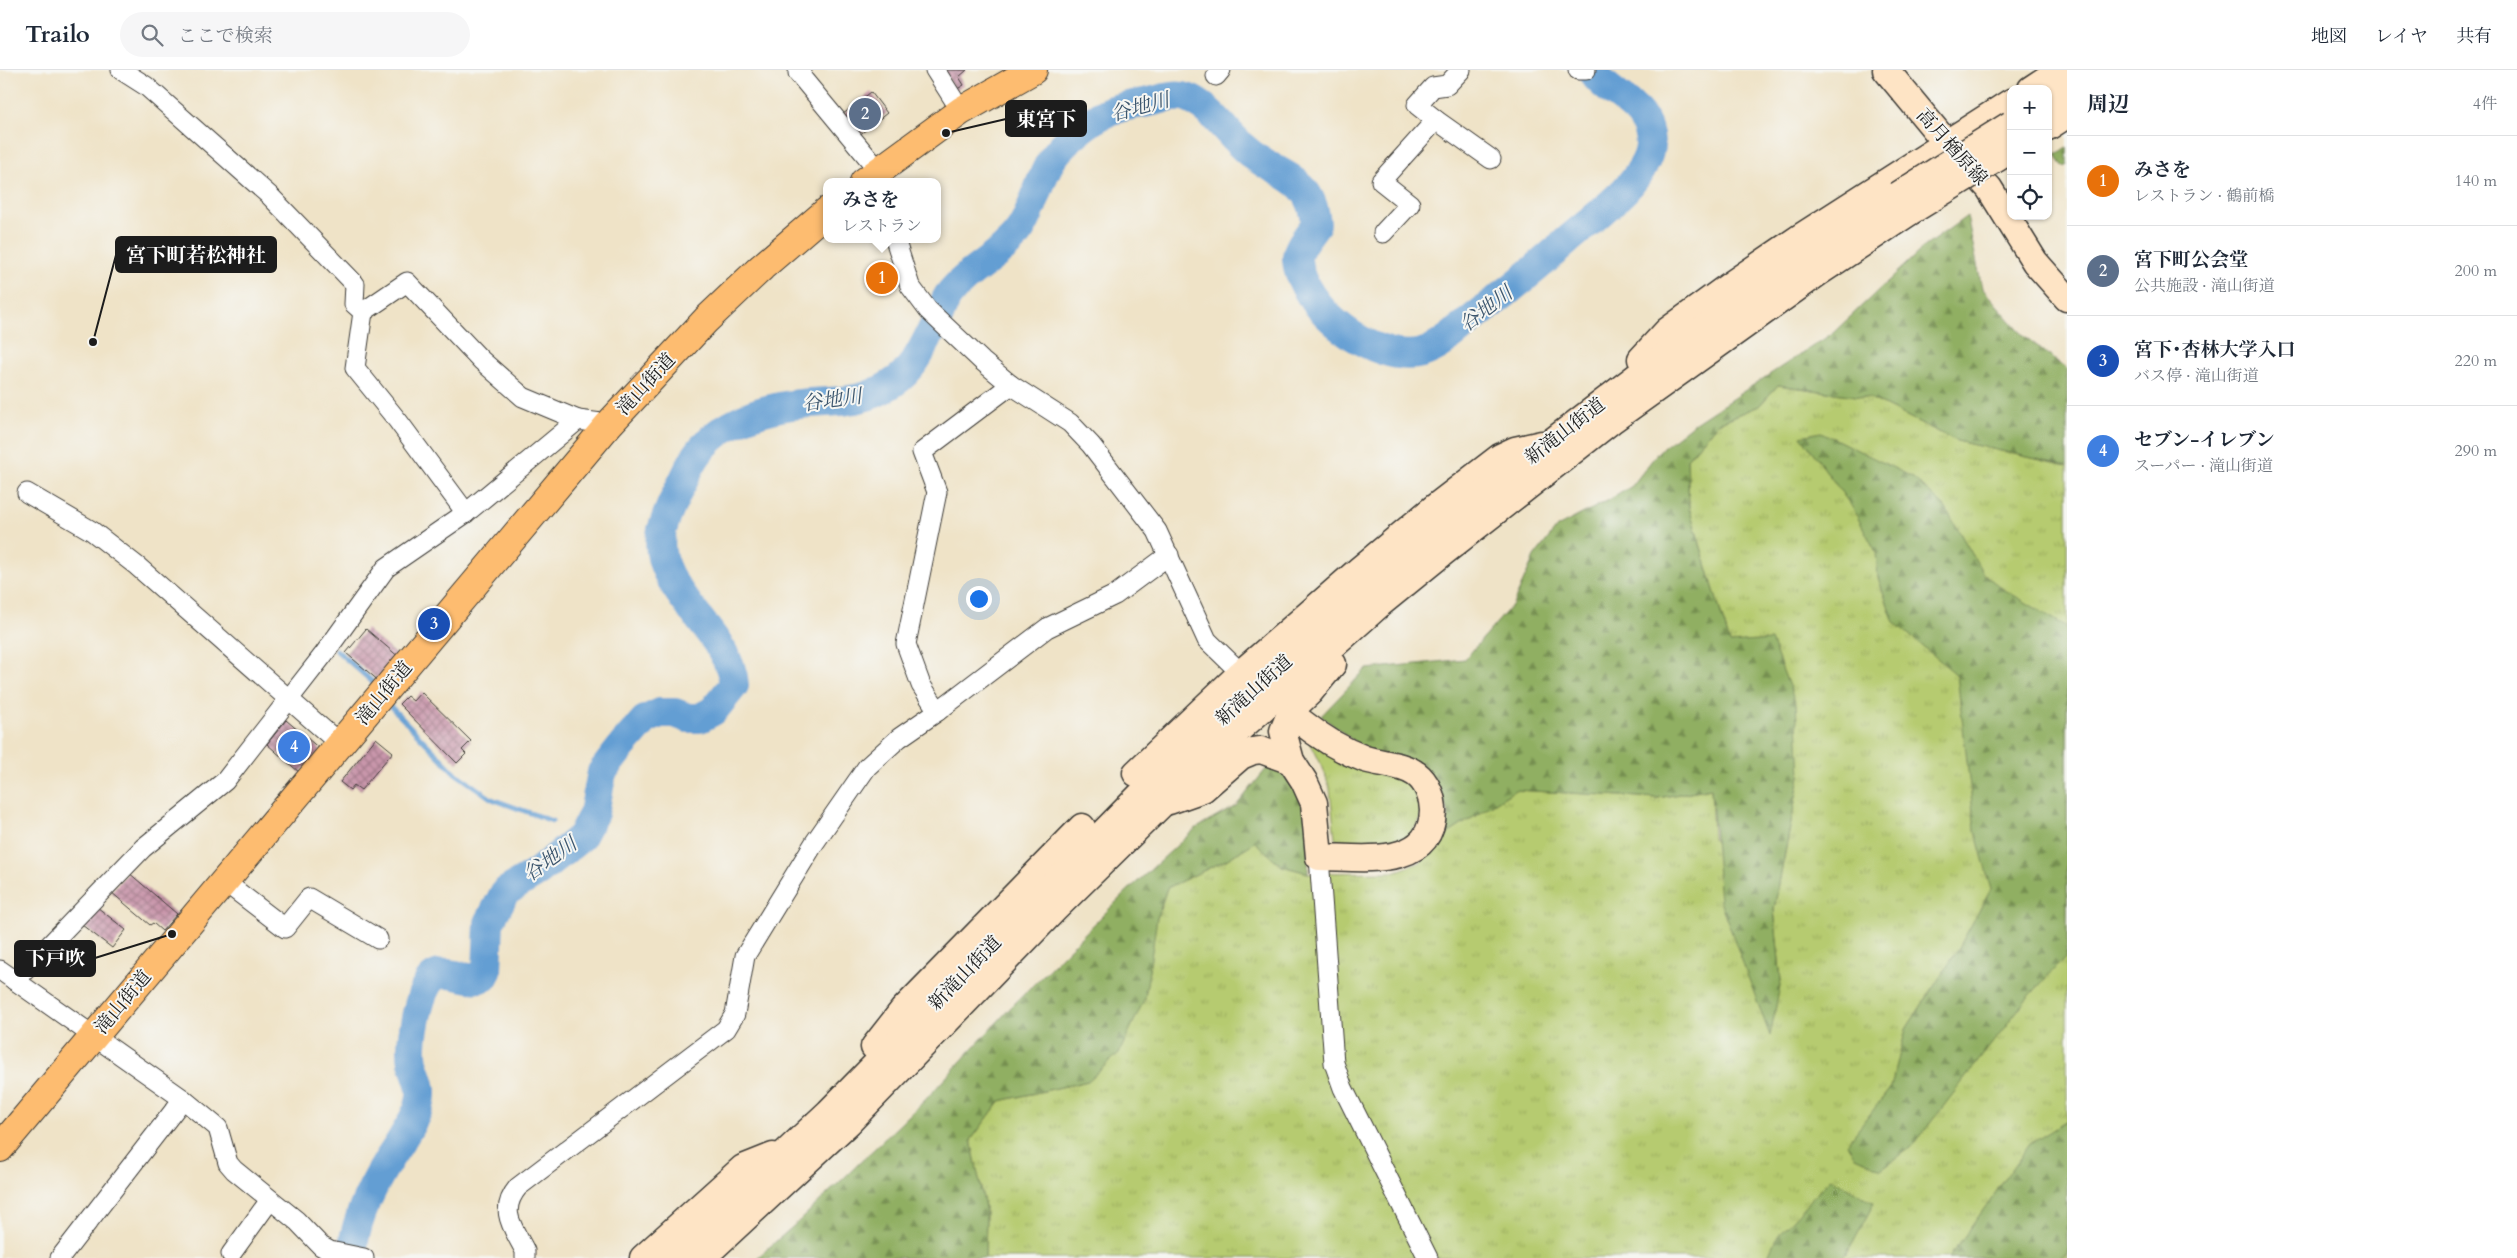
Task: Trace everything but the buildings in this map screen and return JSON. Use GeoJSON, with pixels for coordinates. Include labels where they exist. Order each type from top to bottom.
{"type":"FeatureCollection","features":[{"type":"Feature","properties":{"kind":"highway"},"geometry":{"type":"LineString","coordinates":[[874,178],[961,110],[1033,70]]}},
{"type":"Feature","properties":{"kind":"highway","name":"滝山街道"},"geometry":{"type":"LineString","coordinates":[[0,1148],[609,424],[706,320],[762,267],[823,214]]}},
{"type":"Feature","properties":{"kind":"main road","name":"高月楢原線"},"geometry":{"type":"LineString","coordinates":[[1886,70],[1948,144],[1989,188],[2035,262],[2067,298]]}},
{"type":"Feature","properties":{"kind":"main road"},"geometry":{"type":"LineString","coordinates":[[2037,85],[2060,70]]}},
{"type":"Feature","properties":{"kind":"main road"},"geometry":{"type":"LineString","coordinates":[[2055,116],[2067,89]]}},
{"type":"Feature","properties":{"kind":"main road"},"geometry":{"type":"LineString","coordinates":[[1600,404],[1667,331],[1799,238],[2007,105]]}},
{"type":"Feature","properties":{"kind":"main road"},"geometry":{"type":"LineString","coordinates":[[1904,204],[2007,127]]}},
{"type":"Feature","properties":{"kind":"main road"},"geometry":{"type":"LineString","coordinates":[[1904,204],[2007,152]]}},
{"type":"Feature","properties":{"kind":"main road","name":"新滝山街道"},"geometry":{"type":"LineString","coordinates":[[673,1258],[829,1112],[1157,778],[1376,581],[1460,512],[1666,354],[1904,204]]}},
{"type":"Feature","properties":{"kind":"main road","name":"新滝山街道"},"geometry":{"type":"LineString","coordinates":[[702,1258],[849,1122],[1054,909],[1224,742],[1380,604],[1610,421],[1818,273],[1904,204]]}},
{"type":"Feature","properties":{"kind":"main road"},"geometry":{"type":"LineString","coordinates":[[829,1112],[903,1010],[1053,855],[1244,676],[1366,564],[1500,457],[1515,450],[1554,441]]}},
{"type":"Feature","properties":{"kind":"main road"},"geometry":{"type":"LineString","coordinates":[[1300,721],[1346,751],[1407,769],[1417,774],[1427,787],[1433,803],[1429,833],[1418,846],[1404,854],[1386,857],[1319,857],[1314,803],[1304,780],[1291,761],[1283,731],[1287,716],[1310,692],[1380,604]]}},
{"type":"Feature","properties":{"kind":"main road"},"geometry":{"type":"LineString","coordinates":[[1160,804],[1203,789],[1241,756],[1253,752],[1261,750],[1291,761]]}},
{"type":"Feature","properties":{"kind":"main road"},"geometry":{"type":"LineString","coordinates":[[643,1258],[743,1168],[790,1149]]}},
{"type":"Feature","properties":{"kind":"street"},"geometry":{"type":"LineString","coordinates":[[121,70],[146,86],[270,196],[356,284],[354,304],[362,312]]}},
{"type":"Feature","properties":{"kind":"street"},"geometry":{"type":"LineString","coordinates":[[802,70],[798,73],[874,178]]}},
{"type":"Feature","properties":{"kind":"street"},"geometry":{"type":"LineString","coordinates":[[935,70],[961,110]]}},
{"type":"Feature","properties":{"kind":"street"},"geometry":{"type":"LineString","coordinates":[[1461,70],[1446,85],[1433,87],[1417,105],[1491,158]]}},
{"type":"Feature","properties":{"kind":"street"},"geometry":{"type":"LineString","coordinates":[[1578,70],[1584,70]]}},
{"type":"Feature","properties":{"kind":"street"},"geometry":{"type":"LineString","coordinates":[[1382,233],[1410,204],[1381,181],[1436,120]]}},
{"type":"Feature","properties":{"kind":"street"},"geometry":{"type":"LineString","coordinates":[[896,243],[910,286],[928,310],[982,361],[1011,385],[1070,423],[1091,445],[1157,532],[1207,640],[1244,676]]}},
{"type":"Feature","properties":{"kind":"street"},"geometry":{"type":"LineString","coordinates":[[466,513],[398,421],[355,368],[362,312],[407,282],[481,360],[523,397],[578,420],[609,424]]}},
{"type":"Feature","properties":{"kind":"street"},"geometry":{"type":"LineString","coordinates":[[938,711],[921,685],[906,644],[937,492],[922,452],[1011,385]]}},
{"type":"Feature","properties":{"kind":"street"},"geometry":{"type":"LineString","coordinates":[[355,1256],[330,1251],[321,1246],[297,1221],[234,1170],[228,1162],[218,1128],[183,1099],[95,1035],[7,975],[144,848],[225,781],[324,654],[386,568],[466,513],[578,420]]}},
{"type":"Feature","properties":{"kind":"street"},"geometry":{"type":"LineString","coordinates":[[26,493],[92,531],[138,566],[214,636],[341,744]]}},
{"type":"Feature","properties":{"kind":"street"},"geometry":{"type":"LineString","coordinates":[[525,1258],[525,1250],[507,1208],[509,1198],[518,1188],[726,1029],[735,1014],[746,956],[815,842],[867,767],[899,738],[938,711],[1047,628],[1115,595],[1169,555]]}},
{"type":"Feature","properties":{"kind":"street"},"geometry":{"type":"LineString","coordinates":[[1319,857],[1334,1063],[1343,1088],[1428,1258]]}},
{"type":"Feature","properties":{"kind":"street"},"geometry":{"type":"LineString","coordinates":[[225,882],[285,928],[309,898],[378,939]]}},
{"type":"Feature","properties":{"kind":"street"},"geometry":{"type":"LineString","coordinates":[[60,1258],[183,1099]]}},
{"type":"Feature","properties":{"kind":"street"},"geometry":{"type":"LineString","coordinates":[[231,1254],[270,1200]]}},
{"type":"Feature","properties":{"kind":"green space"},"geometry":{"type":"Polygon","coordinates":[[[2067,148],[2067,166],[2063,167],[2056,154],[2067,148]]]}},
{"type":"Feature","properties":{"kind":"green space"},"geometry":{"type":"Polygon","coordinates":[[[1967,216],[1982,288],[2023,335],[2067,369],[2067,466],[1957,441],[1870,398],[1778,385],[1759,406],[1718,423],[1687,459],[1689,508],[1730,643],[1771,640],[1796,704],[1800,776],[1774,909],[1781,981],[1770,1036],[1720,901],[1711,788],[1658,798],[1515,790],[1443,837],[1449,815],[1440,789],[1355,742],[1321,716],[1366,669],[1465,659],[1513,604],[1534,557],[1557,527],[1632,486],[1659,451],[1692,425],[1833,333],[1924,247],[1967,216]]]}},
{"type":"Feature","properties":{"kind":"green space"},"geometry":{"type":"Polygon","coordinates":[[[1778,385],[1870,398],[1957,441],[2067,466],[2067,1258],[985,1258],[986,1213],[971,1140],[1000,1101],[1088,1081],[1157,918],[1167,888],[1226,860],[1255,841],[1282,866],[1308,873],[1394,872],[1421,862],[1443,837],[1515,790],[1658,798],[1711,788],[1713,838],[1781,981],[1774,909],[1800,776],[1730,644],[1689,507],[1687,459],[1718,423],[1759,406],[1778,385]]]}},
{"type":"Feature","properties":{"kind":"green space"},"geometry":{"type":"Polygon","coordinates":[[[1821,432],[1912,477],[1945,507],[1983,573],[2000,587],[2067,627],[2067,955],[2024,1002],[1912,1147],[1881,1169],[1855,1157],[1847,1144],[1891,1087],[1906,1029],[1957,951],[1991,889],[1975,830],[1957,675],[1894,622],[1878,578],[1876,552],[1852,507],[1801,436],[1821,432]]]}},
{"type":"Feature","properties":{"kind":"green space"},"geometry":{"type":"Polygon","coordinates":[[[1310,742],[1400,777],[1421,794],[1420,820],[1407,840],[1391,848],[1343,846],[1335,839],[1330,789],[1323,768],[1310,742]]]}},
{"type":"Feature","properties":{"kind":"green space"},"geometry":{"type":"Polygon","coordinates":[[[1267,768],[1286,775],[1296,787],[1301,798],[1307,823],[1308,873],[1282,866],[1255,842],[1226,860],[1167,888],[1157,918],[1145,998],[1119,1053],[1088,1081],[1000,1101],[971,1140],[986,1213],[985,1258],[757,1258],[799,1221],[925,1100],[1013,1005],[1125,893],[1195,829],[1236,806],[1267,768]]]}},
{"type":"Feature","properties":{"kind":"green space"},"geometry":{"type":"Polygon","coordinates":[[[2067,1121],[2067,1253],[2059,1258],[1949,1258],[2030,1144],[2067,1121]]]}},
{"type":"Feature","properties":{"kind":"green space"},"geometry":{"type":"Polygon","coordinates":[[[1831,1178],[1874,1203],[1847,1253],[1841,1258],[1767,1258],[1776,1238],[1831,1178]]]}},
{"type":"Feature","properties":{"kind":"waterway","name":"谷地川"},"geometry":{"type":"LineString","coordinates":[[352,1258],[359,1219],[364,1207],[376,1182],[409,1127],[421,1100],[421,1088],[413,1062],[412,1044],[418,1010],[428,983],[433,977],[440,974],[470,978],[484,977],[487,971],[489,923],[505,892],[538,872],[581,837],[594,813],[602,772],[645,720],[660,713],[675,713],[688,718],[700,718],[713,711],[734,685],[729,665],[719,646],[677,590],[666,570],[661,551],[662,530],[670,509],[692,463],[707,443],[732,424],[747,417],[778,407],[862,398],[882,390],[901,377],[915,362],[948,296],[965,278],[1013,239],[1021,229],[1030,212],[1047,167],[1064,145],[1087,124],[1112,110],[1164,98],[1187,98],[1203,107],[1218,120],[1238,143],[1256,158],[1300,185],[1313,207],[1316,224],[1301,246],[1297,260],[1301,278],[1311,296],[1326,314],[1343,329],[1363,342],[1383,351],[1404,355],[1422,353],[1436,347],[1450,337],[1511,289],[1604,210],[1629,186],[1641,169],[1648,156],[1650,144],[1648,130],[1643,119],[1627,102],[1599,80],[1591,70]]}},
{"type":"Feature","properties":{"kind":"waterway"},"geometry":{"type":"LineString","coordinates":[[336,650],[376,685]]}},
{"type":"Feature","properties":{"kind":"waterway"},"geometry":{"type":"LineString","coordinates":[[391,707],[455,773],[492,799],[552,821]]}},
{"type":"Feature","properties":{"kind":"place","name":"宮下町公会堂"},"geometry":{"type":"Point","coordinates":[865,114]}},
{"type":"Feature","properties":{"kind":"place","name":"東宮下"},"geometry":{"type":"Point","coordinates":[946,133]}},
{"type":"Feature","properties":{"kind":"place","name":"みさを"},"geometry":{"type":"Point","coordinates":[882,278]}},
{"type":"Feature","properties":{"kind":"place","name":"宮下町若松神社"},"geometry":{"type":"Point","coordinates":[93,342]}},
{"type":"Feature","properties":{"kind":"place","name":"宮下･杏林大学入口"},"geometry":{"type":"Point","coordinates":[434,624]}},
{"type":"Feature","properties":{"kind":"place","name":"セブン-イレブン"},"geometry":{"type":"Point","coordinates":[294,747]}},
{"type":"Feature","properties":{"kind":"place","name":"下戸吹"},"geometry":{"type":"Point","coordinates":[172,934]}}]}
